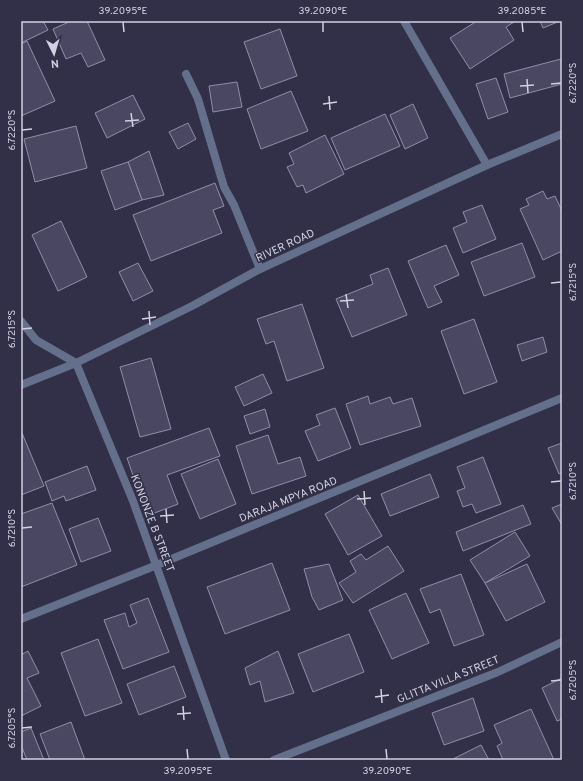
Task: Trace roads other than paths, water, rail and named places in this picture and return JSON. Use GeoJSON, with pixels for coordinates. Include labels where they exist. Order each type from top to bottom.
{"type":"FeatureCollection","features":[{"type":"Feature","properties":{"kind":"street"},"geometry":{"type":"LineString","coordinates":[[404,21],[487,165]]}},
{"type":"Feature","properties":{"kind":"street"},"geometry":{"type":"LineString","coordinates":[[186,74],[198,99],[224,188],[234,204],[260,269]]}},
{"type":"Feature","properties":{"kind":"street","name":"RIVER ROAD"},"geometry":{"type":"LineString","coordinates":[[21,385],[76,363],[192,306],[260,269],[487,165],[562,134]]}},
{"type":"Feature","properties":{"kind":"street"},"geometry":{"type":"LineString","coordinates":[[21,321],[36,340],[76,363]]}},
{"type":"Feature","properties":{"kind":"street","name":"KONONZE B STREET"},"geometry":{"type":"LineString","coordinates":[[76,363],[133,501],[226,760]]}},
{"type":"Feature","properties":{"kind":"street","name":"DARAJA MPYA ROAD"},"geometry":{"type":"LineString","coordinates":[[21,619],[157,565],[562,398]]}},
{"type":"Feature","properties":{"kind":"street","name":"GLITTA VILLA STREET"},"geometry":{"type":"LineString","coordinates":[[274,760],[498,672],[562,642]]}}]}
